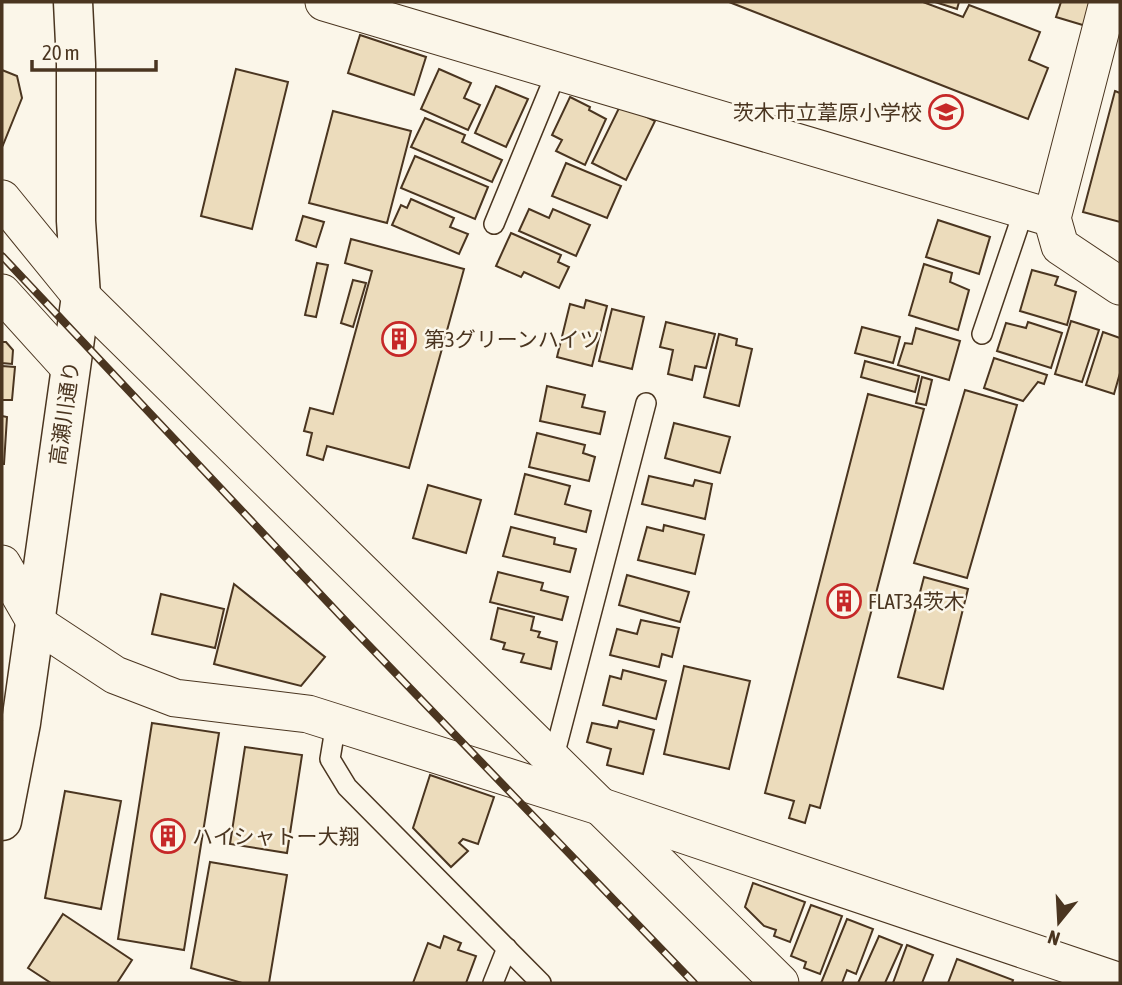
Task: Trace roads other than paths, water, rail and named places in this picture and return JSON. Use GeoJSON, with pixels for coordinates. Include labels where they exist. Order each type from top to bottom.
{"type":"FeatureCollection","features":[{"type":"Feature","properties":{"kind":"street","name":"高瀬川通り"},"geometry":{"type":"LineString","coordinates":[[2,821],[21,723],[81,296],[76,221],[76,64],[73,2]]}},
{"type":"Feature","properties":{"kind":"street"},"geometry":{"type":"LineString","coordinates":[[324,2],[1038,214],[1060,246],[1120,286]]}},
{"type":"Feature","properties":{"kind":"street"},"geometry":{"type":"LineString","coordinates":[[1038,214],[1108,2]]}},
{"type":"Feature","properties":{"kind":"street"},"geometry":{"type":"LineString","coordinates":[[2,199],[81,296],[780,983]]}},
{"type":"Feature","properties":{"kind":"street"},"geometry":{"type":"LineString","coordinates":[[2,293],[70,368]]}},
{"type":"Feature","properties":{"kind":"street"},"geometry":{"type":"LineString","coordinates":[[2,564],[36,623],[115,675],[175,698],[308,714],[599,806],[1120,982]]}},
{"type":"Feature","properties":{"kind":"lane"},"geometry":{"type":"LineString","coordinates":[[494,224],[557,71]]}},
{"type":"Feature","properties":{"kind":"lane"},"geometry":{"type":"LineString","coordinates":[[982,334],[1038,214]]}},
{"type":"Feature","properties":{"kind":"lane"},"geometry":{"type":"LineString","coordinates":[[553,760],[646,403]]}},
{"type":"Feature","properties":{"kind":"lane"},"geometry":{"type":"LineString","coordinates":[[336,723],[330,759],[347,787],[541,983]]}},
{"type":"Feature","properties":{"kind":"lane"},"geometry":{"type":"LineString","coordinates":[[493,983],[507,948]]}},
{"type":"Feature","properties":{"kind":"railway"},"geometry":{"type":"LineString","coordinates":[[2,256],[353,629],[694,983]]}},
{"type":"Feature","properties":{"kind":"place","name":"茨木市立葦原小学校"},"geometry":{"type":"Point","coordinates":[946,112]}},
{"type":"Feature","properties":{"kind":"place","name":"第3グリーンハイツ"},"geometry":{"type":"Point","coordinates":[399,339]}},
{"type":"Feature","properties":{"kind":"place","name":"FLAT34茨木"},"geometry":{"type":"Point","coordinates":[844,601]}},
{"type":"Feature","properties":{"kind":"place","name":"ハイシャトー大翔"},"geometry":{"type":"Point","coordinates":[168,836]}}]}
